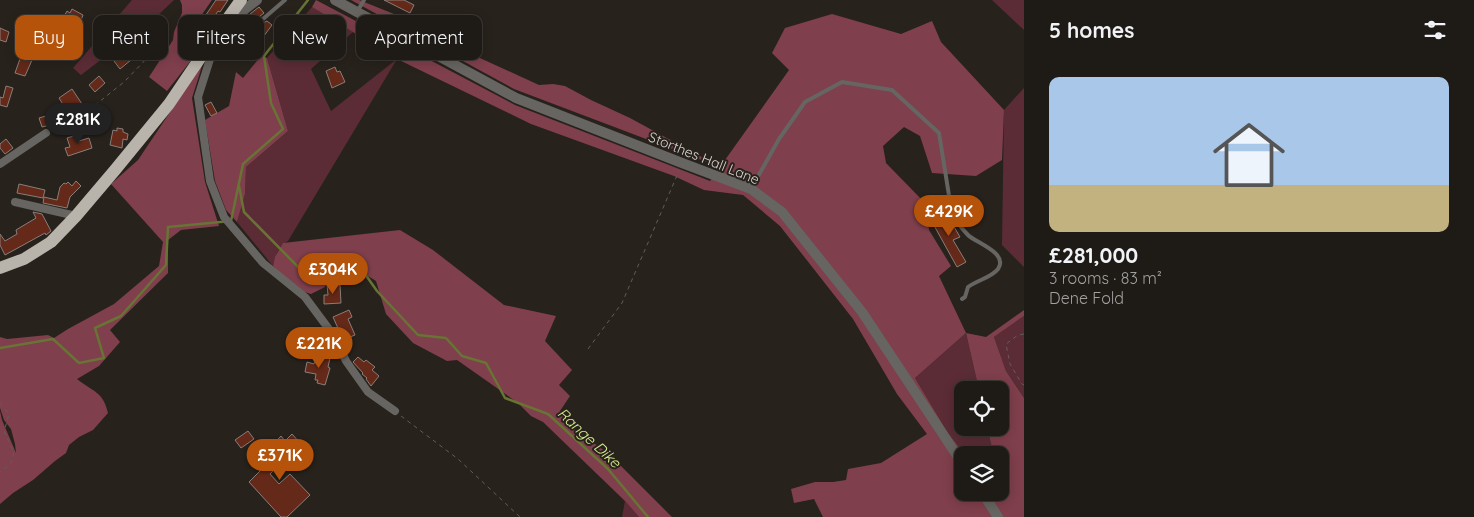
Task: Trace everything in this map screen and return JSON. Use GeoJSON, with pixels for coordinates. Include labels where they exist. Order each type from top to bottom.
{"type":"FeatureCollection","features":[{"type":"Feature","properties":{"kind":"highway"},"geometry":{"type":"LineString","coordinates":[[230,15],[241,0]]}},
{"type":"Feature","properties":{"kind":"highway"},"geometry":{"type":"LineString","coordinates":[[0,268],[24,259],[51,242],[76,216],[169,104],[199,60]]}},
{"type":"Feature","properties":{"kind":"street"},"geometry":{"type":"LineString","coordinates":[[240,15],[257,0]]}},
{"type":"Feature","properties":{"kind":"street","name":"Storthes Hall Lane"},"geometry":{"type":"LineString","coordinates":[[335,0],[516,98],[751,189],[782,212],[862,312],[954,450]]}},
{"type":"Feature","properties":{"kind":"street"},"geometry":{"type":"LineString","coordinates":[[209,60],[198,97],[210,181],[224,217],[263,263],[305,297],[334,336],[346,361],[368,392],[395,411]]}},
{"type":"Feature","properties":{"kind":"street"},"geometry":{"type":"LineString","coordinates":[[0,164],[46,133]]}},
{"type":"Feature","properties":{"kind":"street"},"geometry":{"type":"LineString","coordinates":[[15,202],[76,216]]}},
{"type":"Feature","properties":{"kind":"street"},"geometry":{"type":"LineString","coordinates":[[988,501],[998,517]]}},
{"type":"Feature","properties":{"kind":"lane"},"geometry":{"type":"LineString","coordinates":[[264,18],[284,0]]}},
{"type":"Feature","properties":{"kind":"lane"},"geometry":{"type":"LineString","coordinates":[[357,12],[364,0]]}},
{"type":"Feature","properties":{"kind":"lane"},"geometry":{"type":"LineString","coordinates":[[751,189],[779,139],[805,102],[842,82],[892,90],[939,133],[953,214],[969,236],[985,245],[998,255],[1000,259],[997,270],[968,288],[965,297],[962,299]]}},
{"type":"Feature","properties":{"kind":"path"},"geometry":{"type":"LineString","coordinates":[[46,133],[89,110],[124,82],[145,60]]}},
{"type":"Feature","properties":{"kind":"path"},"geometry":{"type":"LineString","coordinates":[[588,349],[622,303],[682,163]]}},
{"type":"Feature","properties":{"kind":"path"},"geometry":{"type":"LineString","coordinates":[[1024,334],[1018,335],[1006,344],[1010,364],[1024,385]]}},
{"type":"Feature","properties":{"kind":"path"},"geometry":{"type":"LineString","coordinates":[[0,402],[9,414],[4,432],[14,452],[11,463],[0,472]]}},
{"type":"Feature","properties":{"kind":"path"},"geometry":{"type":"LineString","coordinates":[[395,411],[458,459],[520,517]]}},
{"type":"Feature","properties":{"kind":"shaded area"},"geometry":{"type":"Polygon","coordinates":[[[132,0],[174,0],[158,15],[119,15],[132,0]]]}},
{"type":"Feature","properties":{"kind":"shaded area"},"geometry":{"type":"Polygon","coordinates":[[[180,0],[212,0],[202,15],[181,15],[182,5],[180,0]]]}},
{"type":"Feature","properties":{"kind":"shaded area"},"geometry":{"type":"Polygon","coordinates":[[[316,0],[344,15],[325,15],[312,7],[316,0]]]}},
{"type":"Feature","properties":{"kind":"shaded area"},"geometry":{"type":"Polygon","coordinates":[[[351,0],[359,0],[396,15],[378,15],[351,0]]]}},
{"type":"Feature","properties":{"kind":"shaded area"},"geometry":{"type":"Polygon","coordinates":[[[992,0],[1024,0],[1024,30],[992,0]]]}},
{"type":"Feature","properties":{"kind":"shaded area"},"geometry":{"type":"Polygon","coordinates":[[[312,7],[325,15],[305,15],[312,7]]]}},
{"type":"Feature","properties":{"kind":"shaded area"},"geometry":{"type":"Polygon","coordinates":[[[832,14],[901,34],[932,21],[941,42],[1004,110],[1002,160],[976,176],[932,173],[920,136],[904,127],[883,146],[886,163],[926,204],[929,230],[951,266],[939,276],[966,333],[986,337],[1024,310],[1024,316],[994,337],[1006,371],[1024,398],[1024,517],[823,517],[814,499],[794,503],[791,489],[815,482],[846,480],[848,469],[881,463],[927,434],[897,394],[853,319],[780,226],[743,195],[704,190],[674,176],[531,124],[399,60],[430,60],[515,105],[710,181],[789,70],[772,53],[785,28],[832,14]]]}},
{"type":"Feature","properties":{"kind":"shaded area"},"geometry":{"type":"Polygon","coordinates":[[[346,16],[356,21],[356,34],[346,28],[346,16]]]}},
{"type":"Feature","properties":{"kind":"shaded area"},"geometry":{"type":"Polygon","coordinates":[[[178,22],[178,60],[191,60],[167,91],[149,77],[160,60],[168,60],[168,48],[173,40],[178,22]]]}},
{"type":"Feature","properties":{"kind":"shaded area"},"geometry":{"type":"Polygon","coordinates":[[[346,28],[353,32],[346,38],[346,28]]]}},
{"type":"Feature","properties":{"kind":"shaded area"},"geometry":{"type":"Polygon","coordinates":[[[93,45],[93,60],[101,60],[81,75],[73,68],[80,60],[83,60],[83,56],[93,45]]]}},
{"type":"Feature","properties":{"kind":"shaded area"},"geometry":{"type":"Polygon","coordinates":[[[274,50],[274,60],[321,60],[311,69],[331,111],[396,60],[288,241],[280,248],[273,266],[237,222],[245,194],[246,167],[288,131],[267,58],[274,50]]]}},
{"type":"Feature","properties":{"kind":"shaded area"},"geometry":{"type":"Polygon","coordinates":[[[264,57],[267,58],[288,131],[246,167],[245,194],[237,222],[226,210],[215,181],[205,120],[229,106],[236,72],[243,78],[258,60],[264,60],[264,57]]]}},
{"type":"Feature","properties":{"kind":"shaded area"},"geometry":{"type":"Polygon","coordinates":[[[482,59],[539,85],[553,84],[565,86],[630,118],[720,167],[514,89],[461,60],[482,59]]]}},
{"type":"Feature","properties":{"kind":"shaded area"},"geometry":{"type":"Polygon","coordinates":[[[203,63],[192,98],[205,182],[219,226],[181,230],[168,240],[168,273],[110,330],[120,342],[99,366],[77,379],[100,396],[108,413],[93,430],[69,445],[66,453],[0,504],[0,411],[16,453],[11,429],[4,420],[0,408],[0,337],[7,339],[48,335],[54,338],[114,304],[159,266],[163,242],[111,184],[138,160],[203,63]]]}},
{"type":"Feature","properties":{"kind":"shaded area"},"geometry":{"type":"Polygon","coordinates":[[[1024,88],[1024,267],[1002,245],[1004,110],[1024,88]]]}},
{"type":"Feature","properties":{"kind":"shaded area"},"geometry":{"type":"Polygon","coordinates":[[[400,230],[433,250],[504,305],[556,316],[545,341],[572,370],[559,385],[570,396],[560,411],[569,425],[609,454],[672,517],[639,517],[625,501],[543,422],[531,416],[518,403],[457,360],[447,361],[413,343],[386,314],[376,281],[360,271],[342,267],[333,272],[325,287],[311,294],[301,291],[273,266],[275,257],[283,243],[400,230]]]}},
{"type":"Feature","properties":{"kind":"shaded area"},"geometry":{"type":"Polygon","coordinates":[[[1024,316],[1024,398],[1006,371],[994,337],[1024,316]]]}},
{"type":"Feature","properties":{"kind":"shaded area"},"geometry":{"type":"Polygon","coordinates":[[[966,333],[977,381],[954,381],[954,436],[989,436],[992,446],[958,446],[948,433],[915,378],[966,333]]]}},
{"type":"Feature","properties":{"kind":"shaded area"},"geometry":{"type":"Polygon","coordinates":[[[625,501],[639,517],[622,517],[625,501]]]}},
{"type":"Feature","properties":{"kind":"building"},"geometry":{"type":"Polygon","coordinates":[[[216,0],[228,0],[220,12],[218,11],[215,15],[206,15],[216,0]]]}},
{"type":"Feature","properties":{"kind":"building"},"geometry":{"type":"Polygon","coordinates":[[[384,0],[404,0],[414,5],[410,13],[384,0]]]}},
{"type":"Feature","properties":{"kind":"building"},"geometry":{"type":"Polygon","coordinates":[[[259,7],[264,13],[261,15],[250,14],[259,7]]]}},
{"type":"Feature","properties":{"kind":"building"},"geometry":{"type":"Polygon","coordinates":[[[72,9],[83,15],[65,15],[67,11],[70,13],[72,9]]]}},
{"type":"Feature","properties":{"kind":"building"},"geometry":{"type":"Polygon","coordinates":[[[267,21],[272,25],[264,36],[264,22],[267,21]]]}},
{"type":"Feature","properties":{"kind":"building"},"geometry":{"type":"Polygon","coordinates":[[[0,28],[9,32],[6,42],[0,40],[0,28]]]}},
{"type":"Feature","properties":{"kind":"building"},"geometry":{"type":"Polygon","coordinates":[[[20,60],[32,60],[25,76],[15,73],[20,60]]]}},
{"type":"Feature","properties":{"kind":"building"},"geometry":{"type":"Polygon","coordinates":[[[115,60],[131,60],[120,69],[115,60]]]}},
{"type":"Feature","properties":{"kind":"building"},"geometry":{"type":"Polygon","coordinates":[[[335,67],[337,72],[340,71],[345,82],[332,88],[326,71],[335,67]]]}},
{"type":"Feature","properties":{"kind":"building"},"geometry":{"type":"Polygon","coordinates":[[[99,76],[105,83],[95,92],[89,85],[99,76]]]}},
{"type":"Feature","properties":{"kind":"building"},"geometry":{"type":"Polygon","coordinates":[[[6,86],[13,88],[7,107],[0,105],[0,97],[3,98],[6,86]]]}},
{"type":"Feature","properties":{"kind":"building"},"geometry":{"type":"Polygon","coordinates":[[[72,89],[84,107],[75,113],[68,103],[64,106],[59,98],[72,89]]]}},
{"type":"Feature","properties":{"kind":"building"},"geometry":{"type":"Polygon","coordinates":[[[211,102],[217,113],[211,116],[205,105],[211,102]]]}},
{"type":"Feature","properties":{"kind":"building"},"geometry":{"type":"Polygon","coordinates":[[[56,113],[59,123],[42,127],[39,118],[56,113]]]}},
{"type":"Feature","properties":{"kind":"building"},"geometry":{"type":"Polygon","coordinates":[[[117,128],[123,129],[123,132],[128,134],[127,140],[123,139],[122,148],[110,145],[113,130],[117,131],[117,128]]]}},
{"type":"Feature","properties":{"kind":"building"},"geometry":{"type":"Polygon","coordinates":[[[77,135],[79,141],[89,138],[92,148],[68,156],[65,148],[70,147],[67,138],[77,135]]]}},
{"type":"Feature","properties":{"kind":"building"},"geometry":{"type":"Polygon","coordinates":[[[6,139],[13,148],[5,154],[0,148],[0,144],[6,139]]]}},
{"type":"Feature","properties":{"kind":"building"},"geometry":{"type":"Polygon","coordinates":[[[76,181],[81,186],[70,197],[67,208],[43,203],[44,197],[57,200],[60,187],[64,183],[68,182],[72,186],[76,181]]]}},
{"type":"Feature","properties":{"kind":"building"},"geometry":{"type":"Polygon","coordinates":[[[19,184],[45,190],[43,198],[17,193],[19,184]]]}},
{"type":"Feature","properties":{"kind":"building"},"geometry":{"type":"Polygon","coordinates":[[[945,211],[960,237],[953,240],[966,262],[957,267],[931,220],[945,211]]]}},
{"type":"Feature","properties":{"kind":"building"},"geometry":{"type":"Polygon","coordinates":[[[33,212],[42,214],[51,231],[5,255],[0,245],[0,234],[5,241],[17,234],[16,230],[36,218],[33,212]]]}},
{"type":"Feature","properties":{"kind":"building"},"geometry":{"type":"Polygon","coordinates":[[[327,284],[340,285],[341,303],[324,304],[324,295],[328,295],[327,284]]]}},
{"type":"Feature","properties":{"kind":"building"},"geometry":{"type":"Polygon","coordinates":[[[349,310],[352,317],[348,319],[355,335],[344,342],[333,317],[349,310]]]}},
{"type":"Feature","properties":{"kind":"building"},"geometry":{"type":"Polygon","coordinates":[[[316,355],[330,358],[328,367],[330,368],[325,385],[317,383],[318,380],[315,380],[316,374],[305,372],[307,362],[314,364],[316,355]]]}},
{"type":"Feature","properties":{"kind":"building"},"geometry":{"type":"Polygon","coordinates":[[[358,357],[375,367],[372,370],[379,376],[371,386],[367,378],[353,362],[358,357]]]}},
{"type":"Feature","properties":{"kind":"building"},"geometry":{"type":"Polygon","coordinates":[[[248,431],[254,439],[241,448],[235,440],[248,431]]]}},
{"type":"Feature","properties":{"kind":"building"},"geometry":{"type":"Polygon","coordinates":[[[292,434],[300,443],[270,474],[279,484],[290,474],[310,495],[287,517],[281,517],[249,482],[268,463],[265,461],[273,453],[269,449],[281,436],[285,441],[292,434]]]}},
{"type":"Feature","properties":{"kind":"waterway"},"geometry":{"type":"LineString","coordinates":[[0,348],[53,339],[79,363],[104,358],[95,328],[121,316],[166,265],[168,227],[231,221],[243,164],[283,129],[271,103],[264,56],[308,0]]}},
{"type":"Feature","properties":{"kind":"waterway","name":"Range Dike"},"geometry":{"type":"LineString","coordinates":[[239,186],[244,212],[308,277],[324,280],[338,262],[353,257],[377,291],[418,335],[446,338],[462,356],[486,363],[505,398],[548,414],[608,469],[648,517]]}}]}
